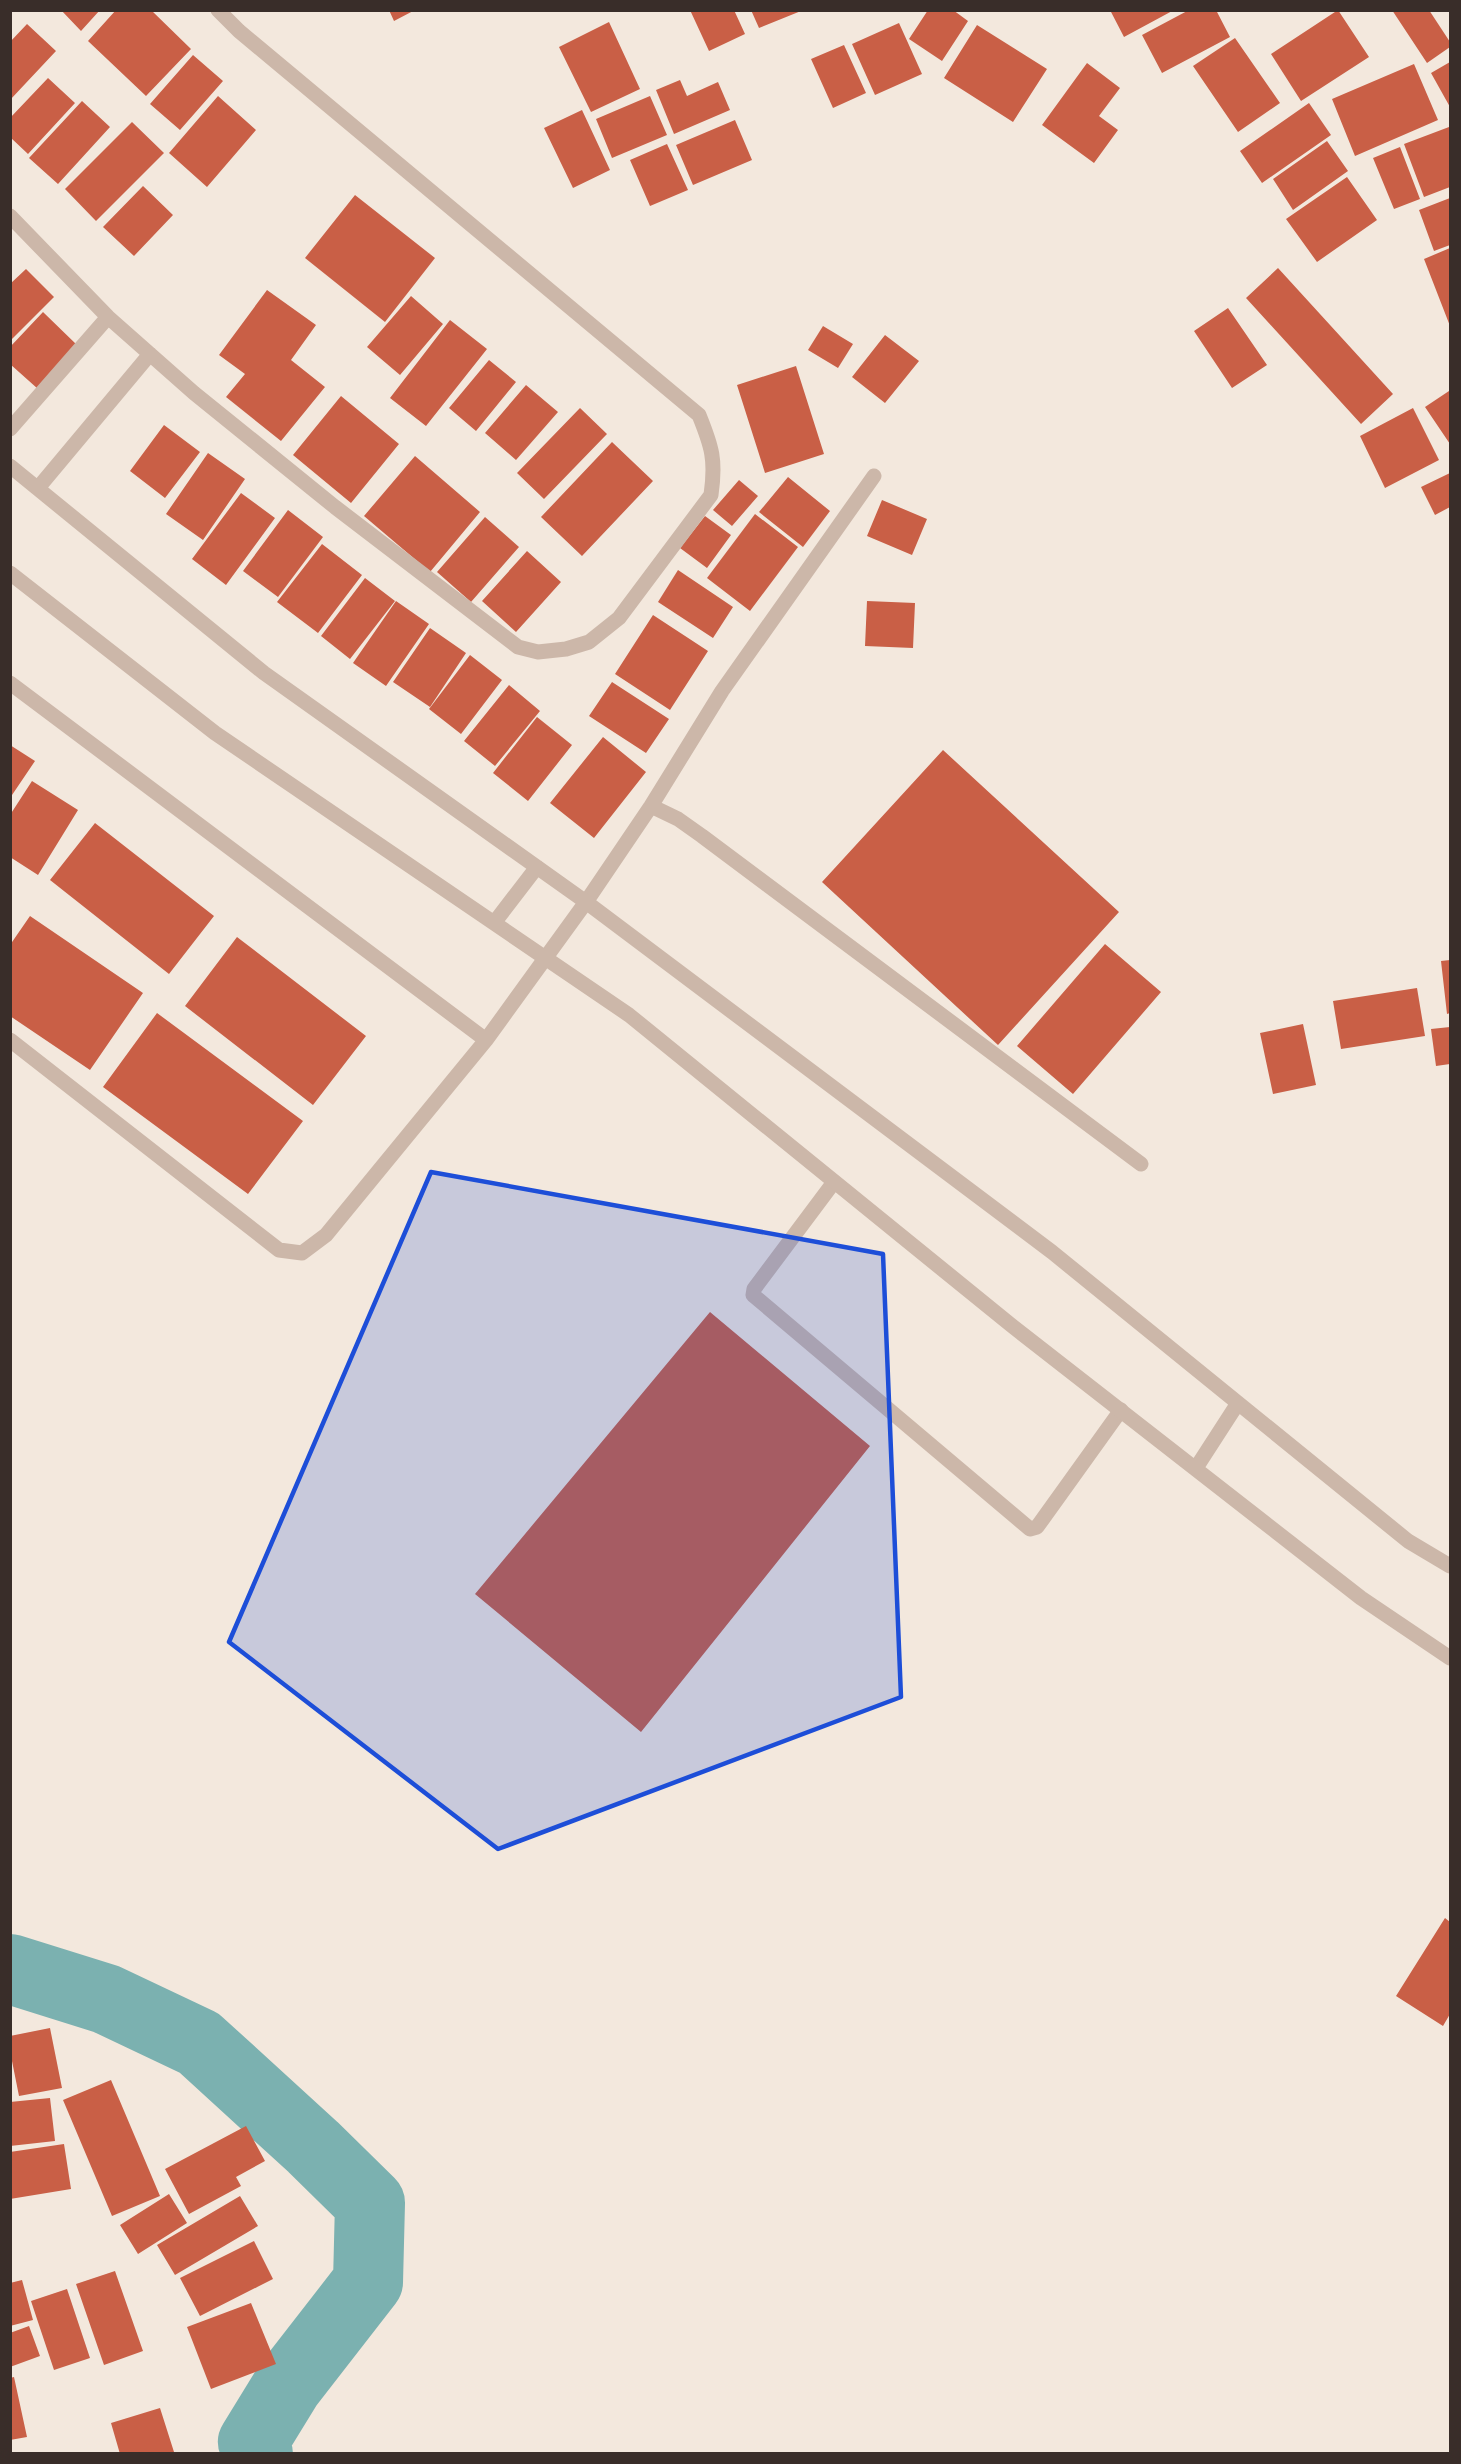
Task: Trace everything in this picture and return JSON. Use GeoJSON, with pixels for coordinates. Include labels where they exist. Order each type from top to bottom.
{"type":"FeatureCollection","features":[{"type":"Feature","properties":{"kind":"street"},"geometry":{"type":"LineString","coordinates":[[10,216],[108,317],[194,393],[335,507],[518,647],[538,652],[566,649],[589,642],[618,618],[711,495],[714,472],[712,448],[699,415],[239,31],[218,10]]}},
{"type":"Feature","properties":{"kind":"street"},"geometry":{"type":"LineString","coordinates":[[10,429],[108,317]]}},
{"type":"Feature","properties":{"kind":"street"},"geometry":{"type":"LineString","coordinates":[[38,488],[150,354]]}},
{"type":"Feature","properties":{"kind":"street"},"geometry":{"type":"LineString","coordinates":[[10,466],[264,673],[585,902],[1052,1252],[1408,1540],[1450,1566]]}},
{"type":"Feature","properties":{"kind":"street"},"geometry":{"type":"LineString","coordinates":[[10,1040],[279,1250],[302,1253],[326,1235],[486,1040],[546,959],[651,806],[722,691],[874,476]]}},
{"type":"Feature","properties":{"kind":"street"},"geometry":{"type":"LineString","coordinates":[[10,573],[215,733],[629,1016],[834,1182],[1361,1598],[1450,1658]]}},
{"type":"Feature","properties":{"kind":"street"},"geometry":{"type":"LineString","coordinates":[[10,682],[486,1040]]}},
{"type":"Feature","properties":{"kind":"street"},"geometry":{"type":"LineString","coordinates":[[651,806],[678,819],[702,836],[1141,1164]]}},
{"type":"Feature","properties":{"kind":"street"},"geometry":{"type":"LineString","coordinates":[[494,923],[537,867]]}},
{"type":"Feature","properties":{"kind":"street"},"geometry":{"type":"LineString","coordinates":[[834,1182],[754,1289],[753,1295],[1030,1529],[1034,1530],[1037,1527],[1121,1410]]}},
{"type":"Feature","properties":{"kind":"street"},"geometry":{"type":"LineString","coordinates":[[1196,1468],[1238,1403]]}},
{"type":"Feature","properties":{"kind":"highlighted area"},"geometry":{"type":"Polygon","coordinates":[[[431,1172],[883,1254],[901,1697],[498,1849],[229,1642],[431,1172]]]}},
{"type":"Feature","properties":{"kind":"building"},"geometry":{"type":"Polygon","coordinates":[[[61,10],[100,10],[81,31],[61,10]]]}},
{"type":"Feature","properties":{"kind":"building"},"geometry":{"type":"Polygon","coordinates":[[[116,10],[151,10],[191,49],[146,96],[88,41],[116,10]]]}},
{"type":"Feature","properties":{"kind":"building"},"geometry":{"type":"Polygon","coordinates":[[[389,10],[415,10],[394,21],[389,10]]]}},
{"type":"Feature","properties":{"kind":"building"},"geometry":{"type":"Polygon","coordinates":[[[690,10],[734,10],[745,34],[709,51],[690,10]]]}},
{"type":"Feature","properties":{"kind":"building"},"geometry":{"type":"Polygon","coordinates":[[[751,10],[801,10],[801,11],[759,28],[751,10]]]}},
{"type":"Feature","properties":{"kind":"building"},"geometry":{"type":"Polygon","coordinates":[[[928,10],[953,10],[968,21],[942,61],[909,39],[928,10]]]}},
{"type":"Feature","properties":{"kind":"building"},"geometry":{"type":"Polygon","coordinates":[[[1110,10],[1174,10],[1124,37],[1110,10]]]}},
{"type":"Feature","properties":{"kind":"building"},"geometry":{"type":"Polygon","coordinates":[[[1189,10],[1216,10],[1230,37],[1162,73],[1142,35],[1189,10]]]}},
{"type":"Feature","properties":{"kind":"building"},"geometry":{"type":"Polygon","coordinates":[[[1338,10],[1369,57],[1301,101],[1271,54],[1338,10]]]}},
{"type":"Feature","properties":{"kind":"building"},"geometry":{"type":"Polygon","coordinates":[[[1392,10],[1429,10],[1450,42],[1450,47],[1427,63],[1392,10]]]}},
{"type":"Feature","properties":{"kind":"building"},"geometry":{"type":"Polygon","coordinates":[[[609,22],[640,89],[591,112],[559,47],[609,22]]]}},
{"type":"Feature","properties":{"kind":"building"},"geometry":{"type":"Polygon","coordinates":[[[899,23],[922,74],[875,95],[852,44],[899,23]]]}},
{"type":"Feature","properties":{"kind":"building"},"geometry":{"type":"Polygon","coordinates":[[[27,24],[56,51],[10,100],[10,42],[27,24]]]}},
{"type":"Feature","properties":{"kind":"building"},"geometry":{"type":"Polygon","coordinates":[[[977,25],[1047,69],[1013,122],[944,78],[977,25]]]}},
{"type":"Feature","properties":{"kind":"building"},"geometry":{"type":"Polygon","coordinates":[[[1235,38],[1280,103],[1238,132],[1193,66],[1235,38]]]}},
{"type":"Feature","properties":{"kind":"building"},"geometry":{"type":"Polygon","coordinates":[[[844,45],[866,93],[833,108],[811,59],[844,45]]]}},
{"type":"Feature","properties":{"kind":"building"},"geometry":{"type":"Polygon","coordinates":[[[193,55],[223,81],[180,130],[150,104],[193,55]]]}},
{"type":"Feature","properties":{"kind":"building"},"geometry":{"type":"Polygon","coordinates":[[[1450,62],[1450,107],[1431,73],[1450,62]]]}},
{"type":"Feature","properties":{"kind":"building"},"geometry":{"type":"Polygon","coordinates":[[[1087,63],[1120,88],[1099,116],[1118,130],[1094,163],[1042,125],[1087,63]]]}},
{"type":"Feature","properties":{"kind":"building"},"geometry":{"type":"Polygon","coordinates":[[[1414,64],[1438,120],[1355,156],[1332,99],[1414,64]]]}},
{"type":"Feature","properties":{"kind":"building"},"geometry":{"type":"Polygon","coordinates":[[[48,78],[75,103],[28,154],[10,137],[10,118],[48,78]]]}},
{"type":"Feature","properties":{"kind":"building"},"geometry":{"type":"Polygon","coordinates":[[[680,80],[687,96],[718,82],[730,110],[674,134],[656,90],[680,80]]]}},
{"type":"Feature","properties":{"kind":"building"},"geometry":{"type":"Polygon","coordinates":[[[218,96],[256,130],[207,187],[169,153],[218,96]]]}},
{"type":"Feature","properties":{"kind":"building"},"geometry":{"type":"Polygon","coordinates":[[[650,96],[667,135],[612,158],[596,119],[650,96]]]}},
{"type":"Feature","properties":{"kind":"building"},"geometry":{"type":"Polygon","coordinates":[[[82,101],[110,127],[58,184],[29,158],[82,101]]]}},
{"type":"Feature","properties":{"kind":"building"},"geometry":{"type":"Polygon","coordinates":[[[1309,103],[1331,135],[1262,183],[1240,151],[1309,103]]]}},
{"type":"Feature","properties":{"kind":"building"},"geometry":{"type":"Polygon","coordinates":[[[582,110],[610,170],[573,188],[544,128],[582,110]]]}},
{"type":"Feature","properties":{"kind":"building"},"geometry":{"type":"Polygon","coordinates":[[[735,120],[752,160],[693,185],[676,145],[735,120]]]}},
{"type":"Feature","properties":{"kind":"building"},"geometry":{"type":"Polygon","coordinates":[[[132,122],[164,153],[96,221],[65,189],[132,122]]]}},
{"type":"Feature","properties":{"kind":"building"},"geometry":{"type":"Polygon","coordinates":[[[1449,127],[1450,187],[1424,197],[1404,144],[1449,127]]]}},
{"type":"Feature","properties":{"kind":"building"},"geometry":{"type":"Polygon","coordinates":[[[1327,141],[1348,171],[1293,210],[1273,179],[1327,141]]]}},
{"type":"Feature","properties":{"kind":"building"},"geometry":{"type":"Polygon","coordinates":[[[667,144],[688,190],[650,206],[630,160],[667,144]]]}},
{"type":"Feature","properties":{"kind":"building"},"geometry":{"type":"Polygon","coordinates":[[[1400,147],[1420,199],[1394,209],[1373,158],[1400,147]]]}},
{"type":"Feature","properties":{"kind":"building"},"geometry":{"type":"Polygon","coordinates":[[[1347,177],[1377,220],[1317,262],[1286,219],[1347,177]]]}},
{"type":"Feature","properties":{"kind":"building"},"geometry":{"type":"Polygon","coordinates":[[[143,186],[173,215],[134,256],[103,227],[143,186]]]}},
{"type":"Feature","properties":{"kind":"building"},"geometry":{"type":"Polygon","coordinates":[[[355,195],[435,258],[385,322],[305,258],[355,195]]]}},
{"type":"Feature","properties":{"kind":"building"},"geometry":{"type":"Polygon","coordinates":[[[1450,198],[1450,245],[1434,251],[1419,210],[1450,198]]]}},
{"type":"Feature","properties":{"kind":"building"},"geometry":{"type":"Polygon","coordinates":[[[1450,248],[1450,326],[1424,259],[1450,248]]]}},
{"type":"Feature","properties":{"kind":"building"},"geometry":{"type":"Polygon","coordinates":[[[1278,268],[1393,394],[1361,424],[1246,298],[1278,268]]]}},
{"type":"Feature","properties":{"kind":"building"},"geometry":{"type":"Polygon","coordinates":[[[26,269],[54,297],[10,341],[10,284],[26,269]]]}},
{"type":"Feature","properties":{"kind":"building"},"geometry":{"type":"Polygon","coordinates":[[[267,290],[316,325],[291,360],[325,387],[281,441],[226,397],[245,374],[219,355],[267,290]]]}},
{"type":"Feature","properties":{"kind":"building"},"geometry":{"type":"Polygon","coordinates":[[[411,296],[443,324],[400,375],[367,347],[411,296]]]}},
{"type":"Feature","properties":{"kind":"building"},"geometry":{"type":"Polygon","coordinates":[[[1228,308],[1267,365],[1232,388],[1194,331],[1228,308]]]}},
{"type":"Feature","properties":{"kind":"building"},"geometry":{"type":"Polygon","coordinates":[[[43,312],[78,346],[38,389],[10,364],[10,347],[43,312]]]}},
{"type":"Feature","properties":{"kind":"building"},"geometry":{"type":"Polygon","coordinates":[[[450,320],[487,349],[426,426],[390,398],[450,320]]]}},
{"type":"Feature","properties":{"kind":"building"},"geometry":{"type":"Polygon","coordinates":[[[823,326],[853,344],[838,368],[808,350],[823,326]]]}},
{"type":"Feature","properties":{"kind":"building"},"geometry":{"type":"Polygon","coordinates":[[[885,335],[919,361],[885,403],[852,377],[885,335]]]}},
{"type":"Feature","properties":{"kind":"building"},"geometry":{"type":"Polygon","coordinates":[[[489,360],[516,382],[476,431],[449,408],[489,360]]]}},
{"type":"Feature","properties":{"kind":"building"},"geometry":{"type":"Polygon","coordinates":[[[796,366],[824,454],[765,473],[737,385],[796,366]]]}},
{"type":"Feature","properties":{"kind":"building"},"geometry":{"type":"Polygon","coordinates":[[[526,385],[558,412],[516,460],[485,433],[526,385]]]}},
{"type":"Feature","properties":{"kind":"building"},"geometry":{"type":"Polygon","coordinates":[[[1450,392],[1450,444],[1425,407],[1450,392]]]}},
{"type":"Feature","properties":{"kind":"building"},"geometry":{"type":"Polygon","coordinates":[[[341,396],[399,444],[351,503],[293,455],[341,396]]]}},
{"type":"Feature","properties":{"kind":"building"},"geometry":{"type":"Polygon","coordinates":[[[580,408],[607,434],[544,499],[517,473],[580,408]]]}},
{"type":"Feature","properties":{"kind":"building"},"geometry":{"type":"Polygon","coordinates":[[[1413,408],[1439,460],[1385,488],[1360,436],[1413,408]]]}},
{"type":"Feature","properties":{"kind":"building"},"geometry":{"type":"Polygon","coordinates":[[[164,425],[200,452],[165,498],[130,471],[164,425]]]}},
{"type":"Feature","properties":{"kind":"building"},"geometry":{"type":"Polygon","coordinates":[[[612,442],[653,481],[582,556],[541,517],[612,442]]]}},
{"type":"Feature","properties":{"kind":"building"},"geometry":{"type":"Polygon","coordinates":[[[208,453],[245,479],[203,540],[166,514],[208,453]]]}},
{"type":"Feature","properties":{"kind":"building"},"geometry":{"type":"Polygon","coordinates":[[[415,456],[480,512],[430,572],[364,516],[415,456]]]}},
{"type":"Feature","properties":{"kind":"building"},"geometry":{"type":"Polygon","coordinates":[[[1450,473],[1450,507],[1435,515],[1421,487],[1450,473]]]}},
{"type":"Feature","properties":{"kind":"building"},"geometry":{"type":"Polygon","coordinates":[[[788,477],[830,511],[803,547],[759,512],[788,477]]]}},
{"type":"Feature","properties":{"kind":"building"},"geometry":{"type":"Polygon","coordinates":[[[739,480],[758,496],[732,526],[713,510],[739,480]]]}},
{"type":"Feature","properties":{"kind":"building"},"geometry":{"type":"Polygon","coordinates":[[[241,493],[275,518],[226,585],[192,559],[241,493]]]}},
{"type":"Feature","properties":{"kind":"building"},"geometry":{"type":"Polygon","coordinates":[[[882,500],[927,519],[912,555],[867,536],[882,500]]]}},
{"type":"Feature","properties":{"kind":"building"},"geometry":{"type":"Polygon","coordinates":[[[288,510],[323,537],[278,597],[243,571],[288,510]]]}},
{"type":"Feature","properties":{"kind":"building"},"geometry":{"type":"Polygon","coordinates":[[[755,514],[798,547],[750,611],[707,578],[755,514]]]}},
{"type":"Feature","properties":{"kind":"building"},"geometry":{"type":"Polygon","coordinates":[[[705,516],[731,535],[707,568],[680,548],[705,516]]]}},
{"type":"Feature","properties":{"kind":"building"},"geometry":{"type":"Polygon","coordinates":[[[485,517],[519,547],[471,602],[437,572],[485,517]]]}},
{"type":"Feature","properties":{"kind":"building"},"geometry":{"type":"Polygon","coordinates":[[[322,544],[362,575],[318,633],[277,602],[322,544]]]}},
{"type":"Feature","properties":{"kind":"building"},"geometry":{"type":"Polygon","coordinates":[[[527,551],[561,582],[516,632],[482,601],[527,551]]]}},
{"type":"Feature","properties":{"kind":"building"},"geometry":{"type":"Polygon","coordinates":[[[678,570],[733,607],[713,638],[658,602],[678,570]]]}},
{"type":"Feature","properties":{"kind":"building"},"geometry":{"type":"Polygon","coordinates":[[[365,578],[395,601],[350,659],[321,636],[365,578]]]}},
{"type":"Feature","properties":{"kind":"building"},"geometry":{"type":"Polygon","coordinates":[[[396,601],[429,624],[386,686],[353,663],[396,601]]]}},
{"type":"Feature","properties":{"kind":"building"},"geometry":{"type":"Polygon","coordinates":[[[867,601],[915,603],[913,648],[865,646],[867,601]]]}},
{"type":"Feature","properties":{"kind":"building"},"geometry":{"type":"Polygon","coordinates":[[[653,615],[708,651],[670,710],[615,674],[653,615]]]}},
{"type":"Feature","properties":{"kind":"building"},"geometry":{"type":"Polygon","coordinates":[[[430,628],[466,653],[430,707],[393,682],[430,628]]]}},
{"type":"Feature","properties":{"kind":"building"},"geometry":{"type":"Polygon","coordinates":[[[470,655],[502,680],[461,734],[429,709],[470,655]]]}},
{"type":"Feature","properties":{"kind":"building"},"geometry":{"type":"Polygon","coordinates":[[[612,682],[669,719],[646,753],[589,716],[612,682]]]}},
{"type":"Feature","properties":{"kind":"building"},"geometry":{"type":"Polygon","coordinates":[[[509,685],[540,711],[495,766],[464,741],[509,685]]]}},
{"type":"Feature","properties":{"kind":"building"},"geometry":{"type":"Polygon","coordinates":[[[537,717],[572,745],[528,801],[493,773],[537,717]]]}},
{"type":"Feature","properties":{"kind":"building"},"geometry":{"type":"Polygon","coordinates":[[[603,737],[646,772],[594,838],[550,803],[603,737]]]}},
{"type":"Feature","properties":{"kind":"building"},"geometry":{"type":"Polygon","coordinates":[[[10,745],[35,761],[10,798],[10,745]]]}},
{"type":"Feature","properties":{"kind":"building"},"geometry":{"type":"Polygon","coordinates":[[[943,750],[1119,912],[998,1045],[822,882],[943,750]]]}},
{"type":"Feature","properties":{"kind":"building"},"geometry":{"type":"Polygon","coordinates":[[[32,781],[78,810],[38,875],[10,857],[10,815],[32,781]]]}},
{"type":"Feature","properties":{"kind":"building"},"geometry":{"type":"Polygon","coordinates":[[[95,823],[214,916],[169,974],[50,880],[95,823]]]}},
{"type":"Feature","properties":{"kind":"building"},"geometry":{"type":"Polygon","coordinates":[[[30,916],[143,993],[90,1070],[10,1016],[10,945],[30,916]]]}},
{"type":"Feature","properties":{"kind":"building"},"geometry":{"type":"Polygon","coordinates":[[[237,937],[366,1036],[313,1105],[185,1006],[237,937]]]}},
{"type":"Feature","properties":{"kind":"building"},"geometry":{"type":"Polygon","coordinates":[[[1105,944],[1161,992],[1073,1094],[1017,1046],[1105,944]]]}},
{"type":"Feature","properties":{"kind":"building"},"geometry":{"type":"Polygon","coordinates":[[[1450,960],[1450,1013],[1447,1014],[1441,961],[1450,960]]]}},
{"type":"Feature","properties":{"kind":"building"},"geometry":{"type":"Polygon","coordinates":[[[1417,988],[1425,1036],[1341,1049],[1333,1001],[1417,988]]]}},
{"type":"Feature","properties":{"kind":"building"},"geometry":{"type":"Polygon","coordinates":[[[157,1013],[303,1121],[248,1194],[103,1087],[157,1013]]]}},
{"type":"Feature","properties":{"kind":"building"},"geometry":{"type":"Polygon","coordinates":[[[1303,1024],[1316,1085],[1273,1094],[1260,1033],[1303,1024]]]}},
{"type":"Feature","properties":{"kind":"building"},"geometry":{"type":"Polygon","coordinates":[[[1450,1027],[1450,1064],[1436,1066],[1431,1029],[1450,1027]]]}},
{"type":"Feature","properties":{"kind":"building"},"geometry":{"type":"Polygon","coordinates":[[[710,1312],[870,1446],[641,1732],[475,1594],[710,1312]]]}},
{"type":"Feature","properties":{"kind":"building"},"geometry":{"type":"Polygon","coordinates":[[[1445,1918],[1450,1922],[1450,2014],[1443,2026],[1396,1996],[1445,1918]]]}},
{"type":"Feature","properties":{"kind":"building"},"geometry":{"type":"Polygon","coordinates":[[[50,2028],[62,2088],[19,2096],[10,2051],[10,2036],[50,2028]]]}},
{"type":"Feature","properties":{"kind":"building"},"geometry":{"type":"Polygon","coordinates":[[[111,2080],[160,2196],[112,2216],[63,2100],[111,2080]]]}},
{"type":"Feature","properties":{"kind":"building"},"geometry":{"type":"Polygon","coordinates":[[[50,2098],[55,2141],[10,2146],[10,2102],[50,2098]]]}},
{"type":"Feature","properties":{"kind":"building"},"geometry":{"type":"Polygon","coordinates":[[[246,2126],[265,2161],[236,2177],[241,2186],[189,2214],[165,2169],[246,2126]]]}},
{"type":"Feature","properties":{"kind":"building"},"geometry":{"type":"Polygon","coordinates":[[[64,2144],[71,2189],[10,2199],[10,2152],[64,2144]]]}},
{"type":"Feature","properties":{"kind":"building"},"geometry":{"type":"Polygon","coordinates":[[[169,2194],[187,2223],[138,2254],[120,2225],[169,2194]]]}},
{"type":"Feature","properties":{"kind":"building"},"geometry":{"type":"Polygon","coordinates":[[[240,2196],[258,2226],[175,2275],[157,2245],[240,2196]]]}},
{"type":"Feature","properties":{"kind":"building"},"geometry":{"type":"Polygon","coordinates":[[[254,2241],[273,2279],[200,2316],[180,2278],[254,2241]]]}},
{"type":"Feature","properties":{"kind":"building"},"geometry":{"type":"Polygon","coordinates":[[[115,2271],[143,2351],[104,2365],[76,2284],[115,2271]]]}},
{"type":"Feature","properties":{"kind":"building"},"geometry":{"type":"Polygon","coordinates":[[[22,2280],[33,2320],[10,2326],[10,2283],[22,2280]]]}},
{"type":"Feature","properties":{"kind":"building"},"geometry":{"type":"Polygon","coordinates":[[[67,2289],[90,2358],[54,2370],[31,2301],[67,2289]]]}},
{"type":"Feature","properties":{"kind":"building"},"geometry":{"type":"Polygon","coordinates":[[[251,2303],[276,2364],[211,2389],[187,2327],[251,2303]]]}},
{"type":"Feature","properties":{"kind":"building"},"geometry":{"type":"Polygon","coordinates":[[[29,2326],[40,2356],[10,2367],[10,2333],[29,2326]]]}},
{"type":"Feature","properties":{"kind":"building"},"geometry":{"type":"Polygon","coordinates":[[[14,2377],[27,2437],[10,2440],[10,2378],[14,2377]]]}},
{"type":"Feature","properties":{"kind":"building"},"geometry":{"type":"Polygon","coordinates":[[[160,2408],[174,2452],[120,2454],[111,2423],[160,2408]]]}},
{"type":"Feature","properties":{"kind":"waterway"},"geometry":{"type":"LineString","coordinates":[[10,1969],[106,1999],[199,2043],[313,2147],[370,2203],[368,2282],[288,2385],[253,2442],[258,2454]]}}]}
